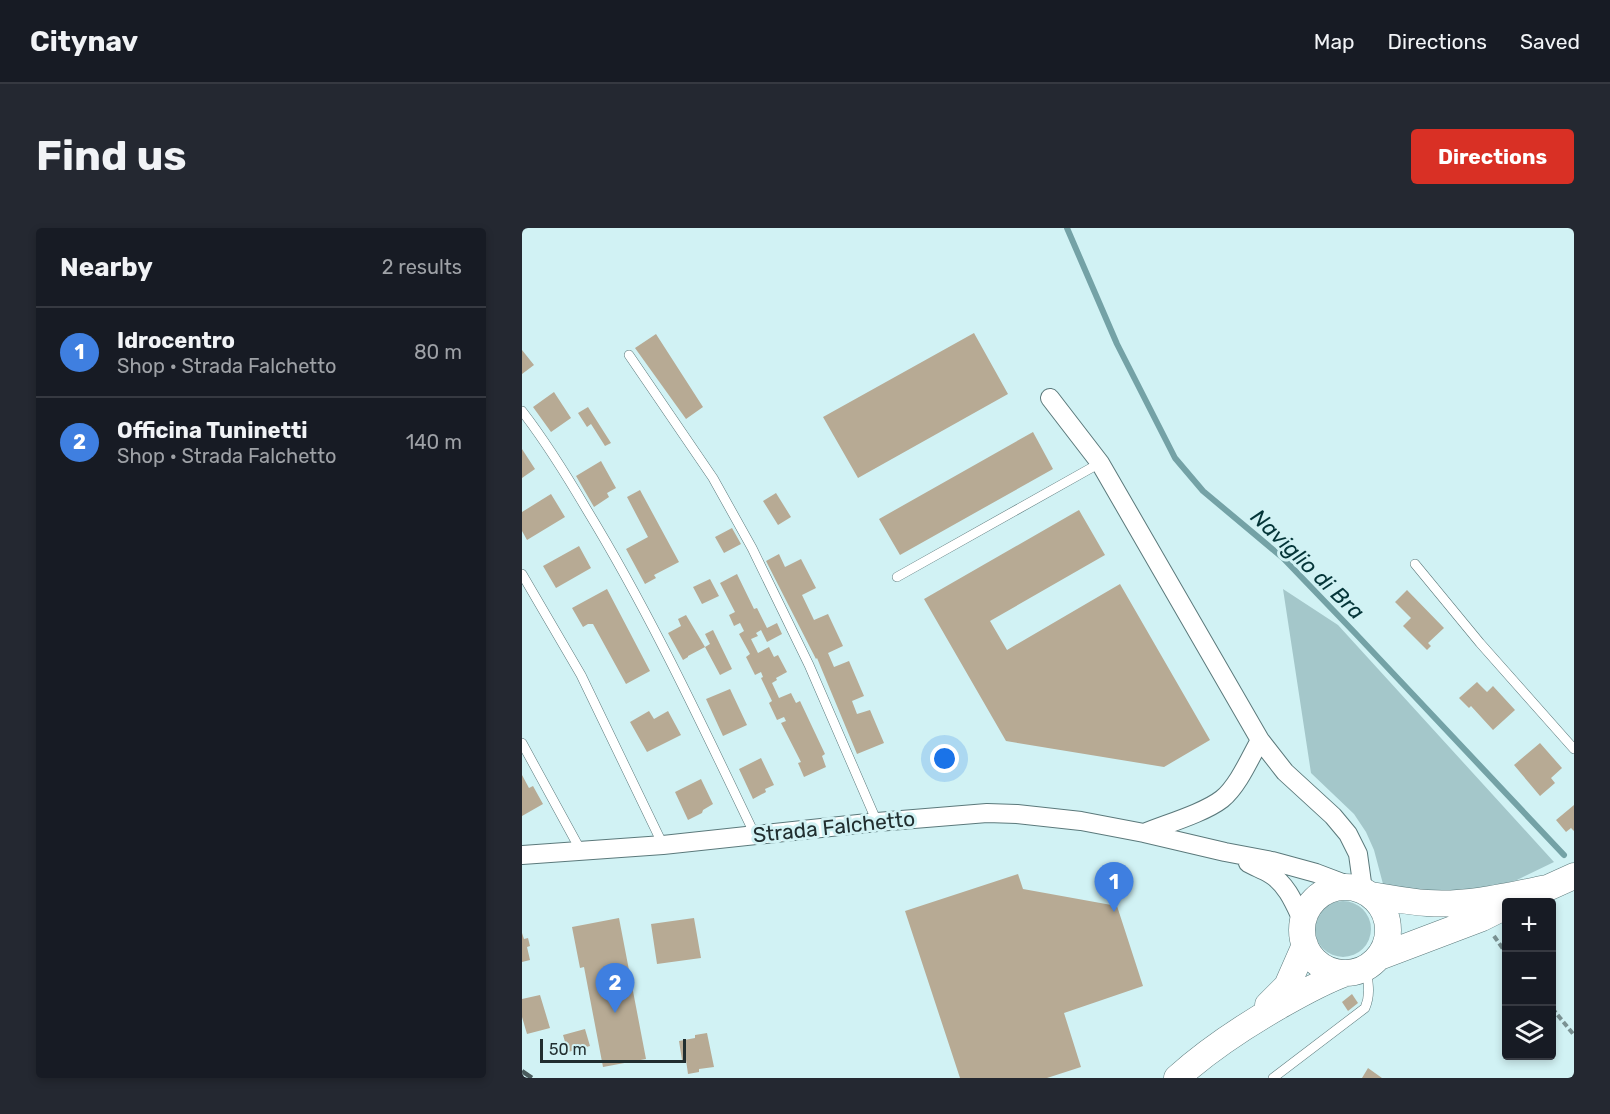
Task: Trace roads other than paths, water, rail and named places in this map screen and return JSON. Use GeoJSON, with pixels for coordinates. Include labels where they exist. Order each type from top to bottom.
{"type":"FeatureCollection","features":[{"type":"Feature","properties":{"kind":"street"},"geometry":{"type":"LineString","coordinates":[[1050,398],[1100,463],[1260,740],[1285,772],[1333,816],[1348,834],[1358,854],[1362,891]]}},
{"type":"Feature","properties":{"kind":"street"},"geometry":{"type":"LineString","coordinates":[[1144,833],[1208,807],[1222,798],[1234,786],[1260,740]]}},
{"type":"Feature","properties":{"kind":"street","name":"Strada Falchetto"},"geometry":{"type":"LineString","coordinates":[[522,855],[663,845],[877,822],[987,813],[1082,821],[1144,833],[1272,861],[1316,873],[1362,891],[1426,903],[1481,900],[1547,888]]}},
{"type":"Feature","properties":{"kind":"street","name":"Strada Falchetto"},"geometry":{"type":"LineString","coordinates":[[1225,852],[1271,874],[1280,882],[1294,904],[1304,933]]}},
{"type":"Feature","properties":{"kind":"street","name":"Strada Falchetto"},"geometry":{"type":"LineString","coordinates":[[1526,898],[1574,876]]}},
{"type":"Feature","properties":{"kind":"street"},"geometry":{"type":"LineString","coordinates":[[1248,1024],[1287,986],[1304,933],[1307,910],[1315,899],[1326,891],[1339,887],[1362,891],[1380,903],[1388,924],[1385,947],[1364,966],[1333,971],[1321,965],[1311,956],[1304,933]]}},
{"type":"Feature","properties":{"kind":"street"},"geometry":{"type":"LineString","coordinates":[[1177,1078],[1248,1024],[1324,981],[1502,908]]}},
{"type":"Feature","properties":{"kind":"lane"},"geometry":{"type":"LineString","coordinates":[[629,355],[713,478],[752,548],[809,664],[877,822]]}},
{"type":"Feature","properties":{"kind":"lane"},"geometry":{"type":"LineString","coordinates":[[522,411],[568,479],[652,623],[754,835]]}},
{"type":"Feature","properties":{"kind":"lane"},"geometry":{"type":"LineString","coordinates":[[897,577],[1100,463]]}},
{"type":"Feature","properties":{"kind":"lane"},"geometry":{"type":"LineString","coordinates":[[1415,564],[1480,643],[1574,749]]}},
{"type":"Feature","properties":{"kind":"lane"},"geometry":{"type":"LineString","coordinates":[[522,574],[581,675],[663,845]]}},
{"type":"Feature","properties":{"kind":"lane"},"geometry":{"type":"LineString","coordinates":[[522,743],[581,851]]}},
{"type":"Feature","properties":{"kind":"lane"},"geometry":{"type":"LineString","coordinates":[[1273,1078],[1365,1008],[1370,991],[1364,966]]}},
{"type":"Feature","properties":{"kind":"waterway","name":"Naviglio di Bra"},"geometry":{"type":"LineString","coordinates":[[1067,228],[1117,344],[1175,458],[1203,491],[1283,558],[1564,855]]}},
{"type":"Feature","properties":{"kind":"railway"},"geometry":{"type":"LineString","coordinates":[[522,1071],[532,1078]]}},
{"type":"Feature","properties":{"kind":"place","name":"Idrocentro"},"geometry":{"type":"Point","coordinates":[1114,912]}},
{"type":"Feature","properties":{"kind":"place","name":"Officina Tuninetti"},"geometry":{"type":"Point","coordinates":[615,1013]}}]}
